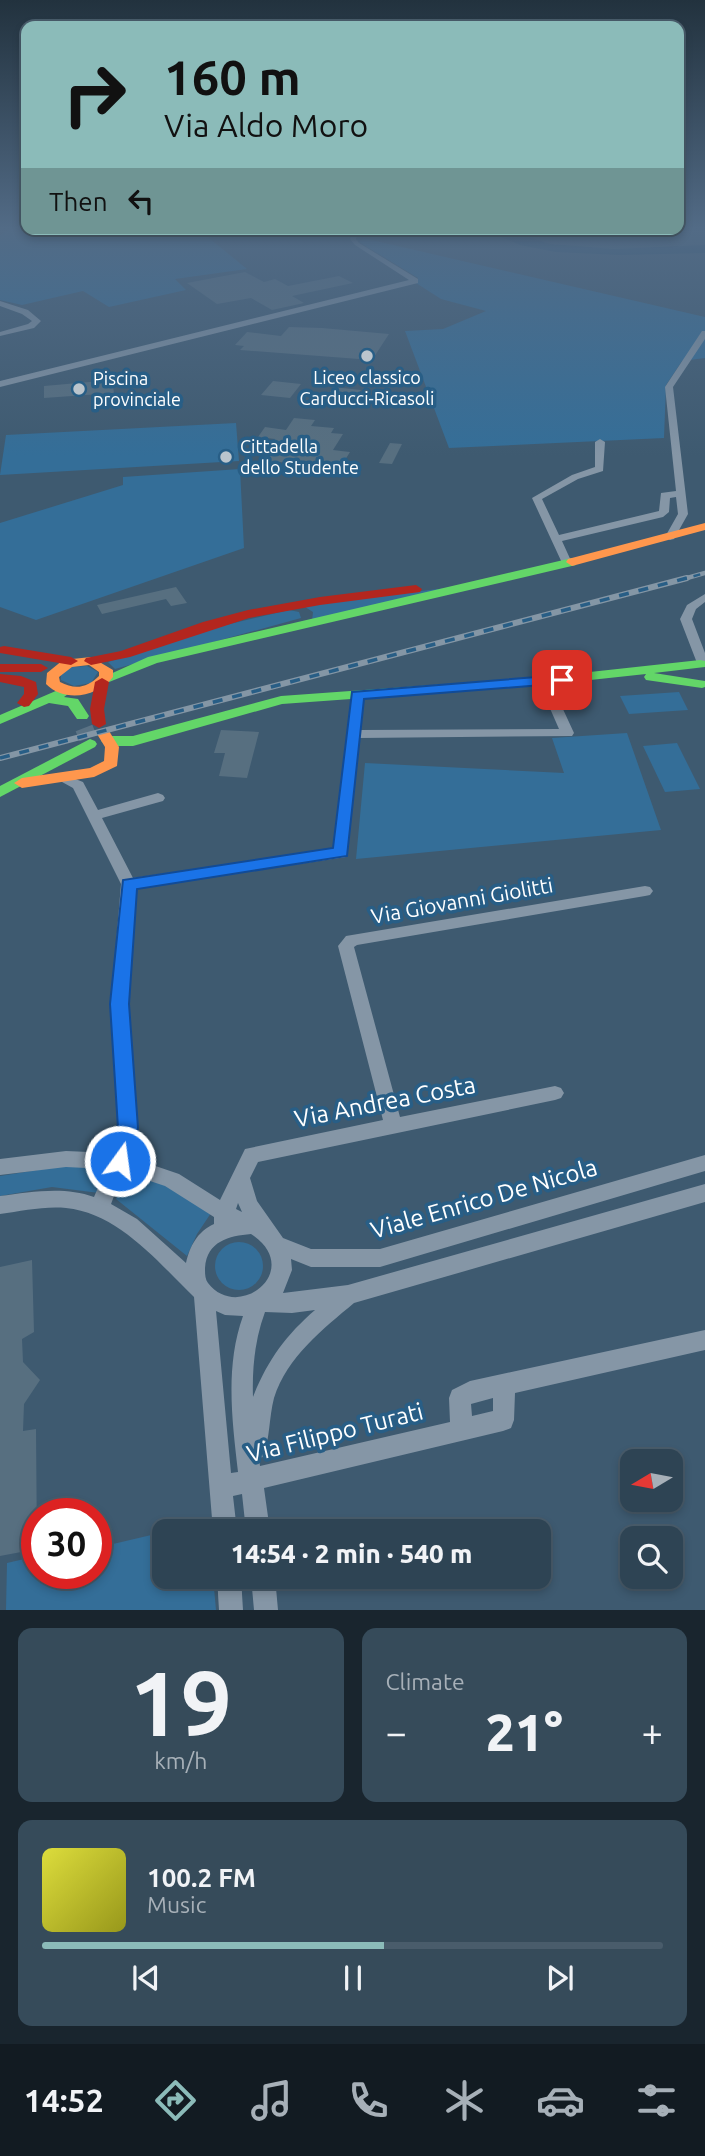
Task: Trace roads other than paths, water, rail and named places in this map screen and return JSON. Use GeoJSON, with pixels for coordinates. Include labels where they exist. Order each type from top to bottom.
{"type":"FeatureCollection","features":[{"type":"Feature","properties":{"kind":"main road"},"geometry":{"type":"LineString","coordinates":[[0,717],[103,681],[153,660],[567,564],[689,526]]}},
{"type":"Feature","properties":{"kind":"main road"},"geometry":{"type":"LineString","coordinates":[[53,659],[177,635],[290,604],[508,578]]}},
{"type":"Feature","properties":{"kind":"main road"},"geometry":{"type":"LineString","coordinates":[[290,604],[306,615],[304,622],[296,627]]}},
{"type":"Feature","properties":{"kind":"main road"},"geometry":{"type":"LineString","coordinates":[[0,717],[24,703],[52,679],[60,667],[134,653],[177,635]]}},
{"type":"Feature","properties":{"kind":"main road"},"geometry":{"type":"LineString","coordinates":[[1,658],[83,661],[106,670],[97,709],[96,735]]}},
{"type":"Feature","properties":{"kind":"main road"},"geometry":{"type":"LineString","coordinates":[[1,658],[38,667],[82,701],[111,764],[94,772],[22,783]]}},
{"type":"Feature","properties":{"kind":"main road"},"geometry":{"type":"LineString","coordinates":[[608,676],[703,663]]}},
{"type":"Feature","properties":{"kind":"main road"},"geometry":{"type":"LineString","coordinates":[[703,663],[695,673],[704,685]]}},
{"type":"Feature","properties":{"kind":"main road"},"geometry":{"type":"LineString","coordinates":[[0,792],[22,783],[96,735],[133,741],[281,700],[608,676],[653,677],[704,685]]}},
{"type":"Feature","properties":{"kind":"main road"},"geometry":{"type":"LineString","coordinates":[[0,678],[21,680],[31,685],[31,694],[24,703]]}},
{"type":"Feature","properties":{"kind":"main road"},"geometry":{"type":"LineString","coordinates":[[44,701],[70,700],[96,735]]}},
{"type":"Feature","properties":{"kind":"street"},"geometry":{"type":"LineString","coordinates":[[0,334],[29,327],[37,321],[25,312],[6,305]]}},
{"type":"Feature","properties":{"kind":"street"},"geometry":{"type":"LineString","coordinates":[[0,384],[318,305]]}},
{"type":"Feature","properties":{"kind":"street"},"geometry":{"type":"LineString","coordinates":[[689,526],[680,494],[669,387],[705,333]]}},
{"type":"Feature","properties":{"kind":"street"},"geometry":{"type":"LineString","coordinates":[[567,564],[537,498],[575,477],[600,468],[600,442]]}},
{"type":"Feature","properties":{"kind":"street"},"geometry":{"type":"LineString","coordinates":[[555,539],[662,514],[665,495],[680,494]]}},
{"type":"Feature","properties":{"kind":"street"},"geometry":{"type":"LineString","coordinates":[[703,663],[686,619],[691,607],[705,597]]}},
{"type":"Feature","properties":{"kind":"street"},"geometry":{"type":"LineString","coordinates":[[705,604],[696,613],[694,622],[705,642]]}},
{"type":"Feature","properties":{"kind":"street"},"geometry":{"type":"LineString","coordinates":[[353,734],[566,733],[544,681]]}},
{"type":"Feature","properties":{"kind":"street"},"geometry":{"type":"LineString","coordinates":[[129,884],[341,852],[357,695]]}},
{"type":"Feature","properties":{"kind":"street"},"geometry":{"type":"LineString","coordinates":[[83,794],[94,772]]}},
{"type":"Feature","properties":{"kind":"street"},"geometry":{"type":"LineString","coordinates":[[57,776],[74,782],[83,794],[129,884],[120,1004],[128,1128],[120,1161],[100,1207]]}},
{"type":"Feature","properties":{"kind":"street"},"geometry":{"type":"LineString","coordinates":[[94,816],[158,798]]}},
{"type":"Feature","properties":{"kind":"street","name":"Via Giovanni Giolitti"},"geometry":{"type":"LineString","coordinates":[[393,1125],[346,946],[352,940],[645,891]]}},
{"type":"Feature","properties":{"kind":"street","name":"Via Andrea Costa"},"geometry":{"type":"LineString","coordinates":[[222,1221],[242,1180],[246,1163],[253,1155],[555,1093]]}},
{"type":"Feature","properties":{"kind":"street"},"geometry":{"type":"LineString","coordinates":[[0,1167],[75,1157],[137,1164],[175,1181],[222,1221],[199,1247],[194,1260],[200,1291],[224,1519]]}},
{"type":"Feature","properties":{"kind":"street","name":"Viale Enrico De Nicola"},"geometry":{"type":"LineString","coordinates":[[222,1221],[264,1234],[311,1258],[380,1258],[705,1163]]}},
{"type":"Feature","properties":{"kind":"street"},"geometry":{"type":"LineString","coordinates":[[242,1180],[248,1204],[282,1270],[277,1282],[258,1302],[247,1325],[242,1360],[257,1519]]}},
{"type":"Feature","properties":{"kind":"street"},"geometry":{"type":"LineString","coordinates":[[0,1205],[68,1199],[100,1207],[137,1227],[200,1291],[229,1308],[258,1302],[292,1303],[348,1295],[705,1193]]}},
{"type":"Feature","properties":{"kind":"street"},"geometry":{"type":"LineString","coordinates":[[252,1481],[257,1423],[273,1372],[292,1342],[348,1295]]}},
{"type":"Feature","properties":{"kind":"street"},"geometry":{"type":"LineString","coordinates":[[461,1430],[460,1398],[505,1385],[705,1340]]}},
{"type":"Feature","properties":{"kind":"street","name":"Via Filippo Turati"},"geometry":{"type":"LineString","coordinates":[[222,1487],[503,1420],[505,1385]]}},
{"type":"Feature","properties":{"kind":"street"},"geometry":{"type":"LineString","coordinates":[[230,1589],[231,1610]]}},
{"type":"Feature","properties":{"kind":"street"},"geometry":{"type":"LineString","coordinates":[[264,1589],[266,1610]]}},
{"type":"Feature","properties":{"kind":"tunnel"},"geometry":{"type":"LineString","coordinates":[[84,728],[88,738]]}},
{"type":"Feature","properties":{"kind":"railway"},"geometry":{"type":"LineString","coordinates":[[680,580],[705,573]]}},
{"type":"Feature","properties":{"kind":"railway"},"geometry":{"type":"LineString","coordinates":[[0,758],[687,578]]}},
{"type":"Feature","properties":{"kind":"place","name":"Liceo classico Carducci-Ricasoli"},"geometry":{"type":"Point","coordinates":[367,356]}},
{"type":"Feature","properties":{"kind":"place","name":"Piscina provinciale"},"geometry":{"type":"Point","coordinates":[79,389]}},
{"type":"Feature","properties":{"kind":"place","name":"Cittadella dello Studente"},"geometry":{"type":"Point","coordinates":[226,457]}}]}
